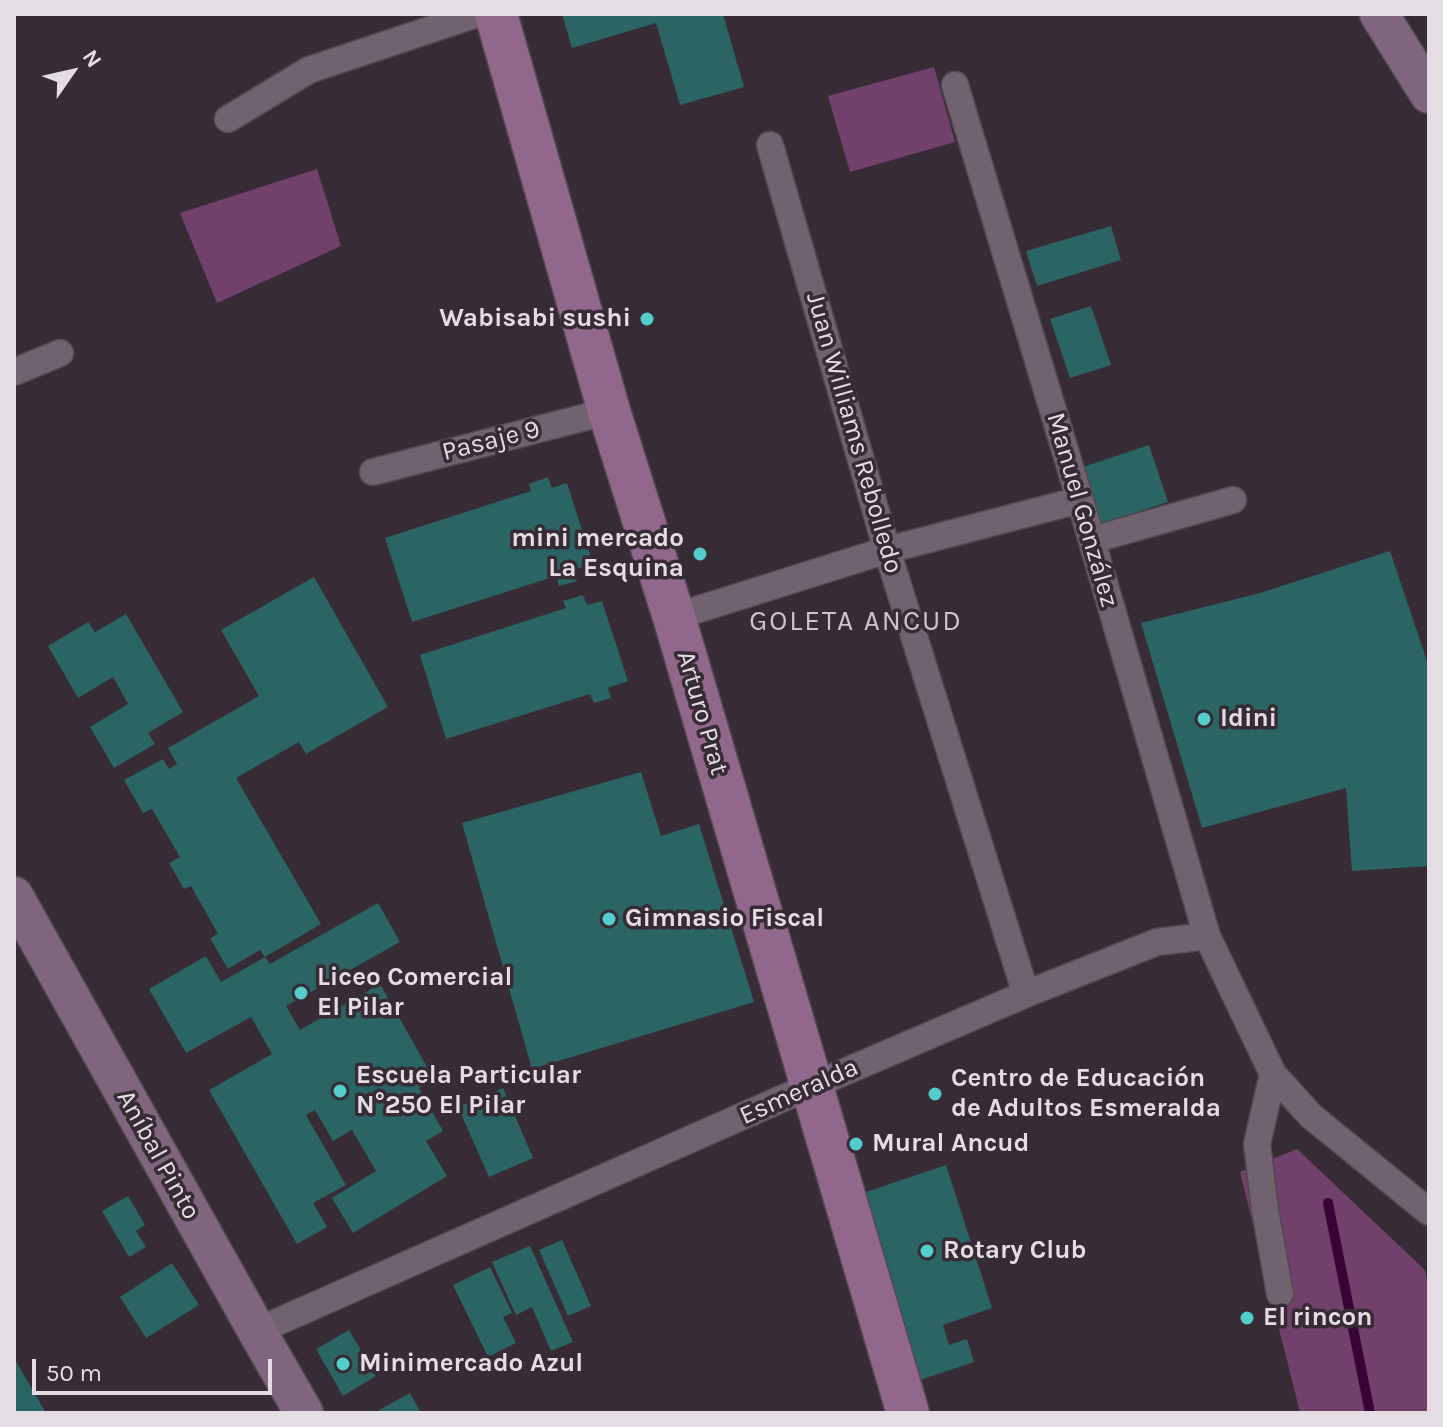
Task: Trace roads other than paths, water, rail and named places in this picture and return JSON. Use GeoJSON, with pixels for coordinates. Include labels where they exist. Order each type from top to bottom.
{"type":"FeatureCollection","features":[{"type":"Feature","properties":{"kind":"main road","name":"Arturo Prat"},"geometry":{"type":"LineString","coordinates":[[496,14],[609,411],[674,617],[908,1413]]}},
{"type":"Feature","properties":{"kind":"street"},"geometry":{"type":"LineString","coordinates":[[228,119],[309,70],[477,14]]}},
{"type":"Feature","properties":{"kind":"street"},"geometry":{"type":"LineString","coordinates":[[1379,14],[1429,94]]}},
{"type":"Feature","properties":{"kind":"street","name":"Manuel González"},"geometry":{"type":"LineString","coordinates":[[955,85],[1207,936]]}},
{"type":"Feature","properties":{"kind":"street","name":"Juan Williams Rebolledo"},"geometry":{"type":"LineString","coordinates":[[770,145],[887,550],[1026,994]]}},
{"type":"Feature","properties":{"kind":"street"},"geometry":{"type":"LineString","coordinates":[[14,372],[60,353]]}},
{"type":"Feature","properties":{"kind":"street","name":"Pasaje 9"},"geometry":{"type":"LineString","coordinates":[[373,472],[609,411]]}},
{"type":"Feature","properties":{"kind":"street"},"geometry":{"type":"LineString","coordinates":[[674,617],[887,550],[1080,500]]}},
{"type":"Feature","properties":{"kind":"street"},"geometry":{"type":"LineString","coordinates":[[1092,540],[1233,500]]}},
{"type":"Feature","properties":{"kind":"street","name":"Aníbal Pinto"},"geometry":{"type":"LineString","coordinates":[[14,896],[304,1413]]}},
{"type":"Feature","properties":{"kind":"street"},"geometry":{"type":"LineString","coordinates":[[1207,936],[1273,1074],[1311,1116],[1429,1212]]}},
{"type":"Feature","properties":{"kind":"street","name":"Esmeralda"},"geometry":{"type":"LineString","coordinates":[[257,1331],[1026,994],[1157,942],[1207,936]]}},
{"type":"Feature","properties":{"kind":"street"},"geometry":{"type":"LineString","coordinates":[[1273,1074],[1257,1144],[1280,1294]]}},
{"type":"Feature","properties":{"kind":"waterway"},"geometry":{"type":"LineString","coordinates":[[1328,1203],[1370,1413]]}},
{"type":"Feature","properties":{"kind":"place","name":"Wabisabi sushi"},"geometry":{"type":"Point","coordinates":[647,319]}},
{"type":"Feature","properties":{"kind":"place","name":"mini mercado La Esquina"},"geometry":{"type":"Point","coordinates":[700,554]}},
{"type":"Feature","properties":{"kind":"place","name":"Idini"},"geometry":{"type":"Point","coordinates":[1204,719]}},
{"type":"Feature","properties":{"kind":"place","name":"Gimnasio Fiscal"},"geometry":{"type":"Point","coordinates":[609,919]}},
{"type":"Feature","properties":{"kind":"place","name":"Liceo Comercial El Pilar"},"geometry":{"type":"Point","coordinates":[301,993]}},
{"type":"Feature","properties":{"kind":"place","name":"Escuela Particular N°250 El Pilar"},"geometry":{"type":"Point","coordinates":[340,1091]}},
{"type":"Feature","properties":{"kind":"place","name":"Centro de Educación de Adultos Esmeralda"},"geometry":{"type":"Point","coordinates":[935,1094]}},
{"type":"Feature","properties":{"kind":"place","name":"Mural Ancud"},"geometry":{"type":"Point","coordinates":[856,1144]}},
{"type":"Feature","properties":{"kind":"place","name":"Rotary Club"},"geometry":{"type":"Point","coordinates":[927,1251]}},
{"type":"Feature","properties":{"kind":"place","name":"El rincon"},"geometry":{"type":"Point","coordinates":[1247,1318]}},
{"type":"Feature","properties":{"kind":"place","name":"Minimercado Azul"},"geometry":{"type":"Point","coordinates":[343,1364]}},
{"type":"Feature","properties":{"kind":"district","name":"GOLETA ANCUD"},"geometry":{"type":"Point","coordinates":[856,622]}}]}
